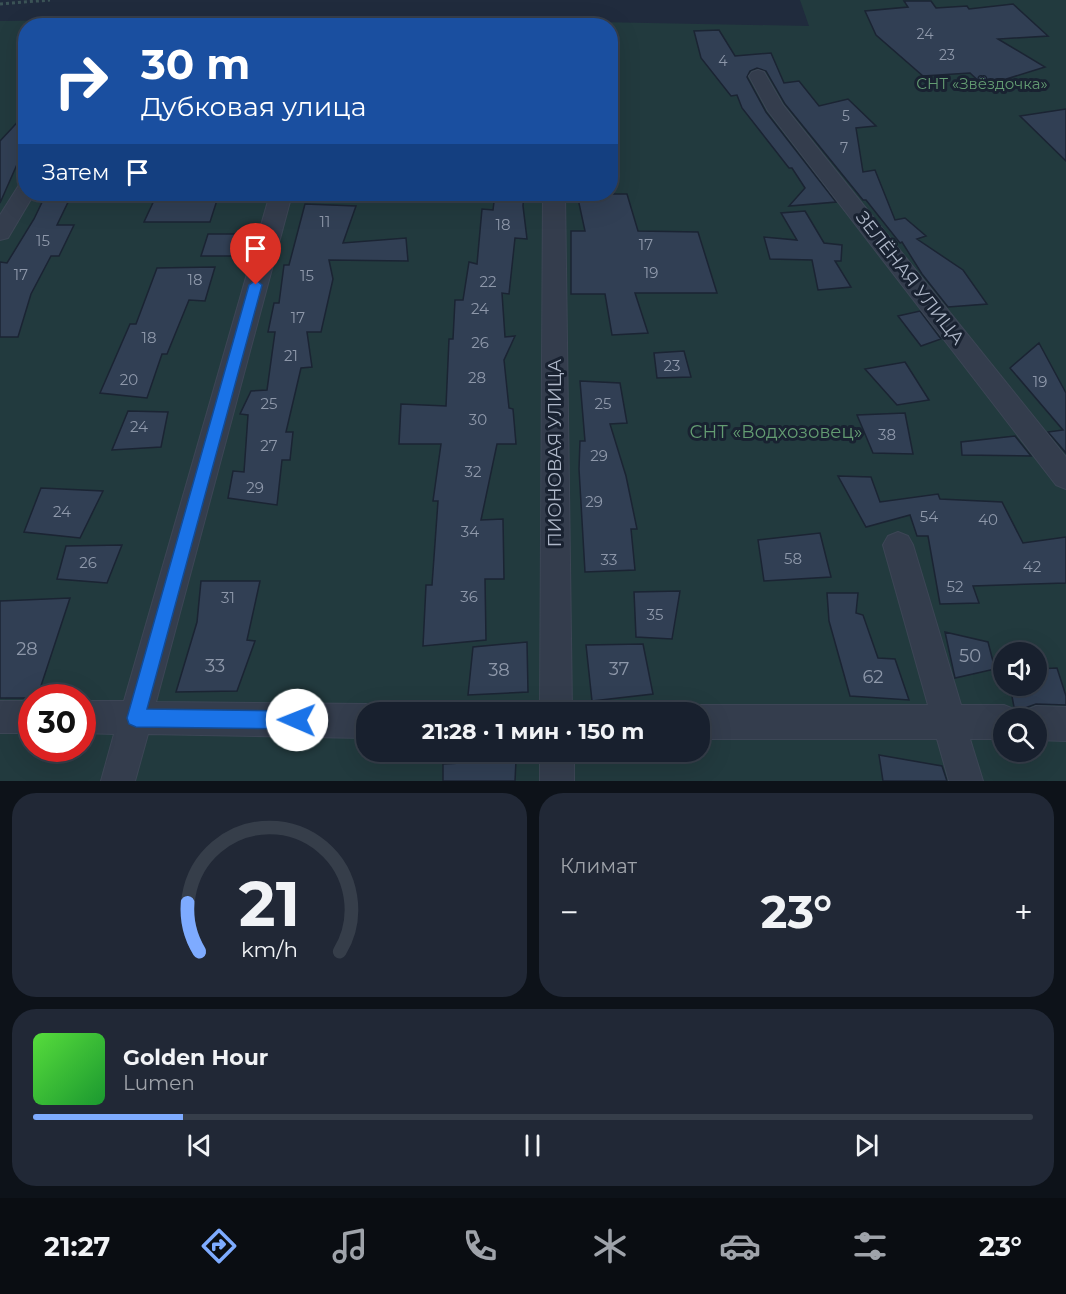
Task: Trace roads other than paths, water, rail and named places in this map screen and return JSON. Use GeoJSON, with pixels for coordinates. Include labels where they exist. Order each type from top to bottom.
{"type":"FeatureCollection","features":[{"type":"Feature","properties":{"kind":"street","name":"ЗЕЛЁНАЯ УЛИЦА"},"geometry":{"type":"LineString","coordinates":[[758,76],[775,107],[1066,477]]}},
{"type":"Feature","properties":{"kind":"street"},"geometry":{"type":"LineString","coordinates":[[0,233],[19,201]]}},
{"type":"Feature","properties":{"kind":"street"},"geometry":{"type":"LineString","coordinates":[[118,781],[279,201]]}},
{"type":"Feature","properties":{"kind":"street","name":"ПИОНОВАЯ УЛИЦА"},"geometry":{"type":"LineString","coordinates":[[554,201],[556,702]]}},
{"type":"Feature","properties":{"kind":"street"},"geometry":{"type":"LineString","coordinates":[[898,545],[966,781]]}},
{"type":"Feature","properties":{"kind":"street"},"geometry":{"type":"LineString","coordinates":[[0,717],[18,717]]}},
{"type":"Feature","properties":{"kind":"street"},"geometry":{"type":"LineString","coordinates":[[96,717],[356,721]]}},
{"type":"Feature","properties":{"kind":"street"},"geometry":{"type":"LineString","coordinates":[[710,722],[993,722]]}},
{"type":"Feature","properties":{"kind":"street"},"geometry":{"type":"LineString","coordinates":[[1047,723],[1066,724]]}},
{"type":"Feature","properties":{"kind":"street"},"geometry":{"type":"LineString","coordinates":[[556,762],[556,781]]}},
{"type":"Feature","properties":{"kind":"park label","name":"СНТ «Звёздочка»"},"geometry":{"type":"Point","coordinates":[982,83]}},
{"type":"Feature","properties":{"kind":"park label","name":"СНТ «Водхозовец»"},"geometry":{"type":"Point","coordinates":[776,432]}}]}
